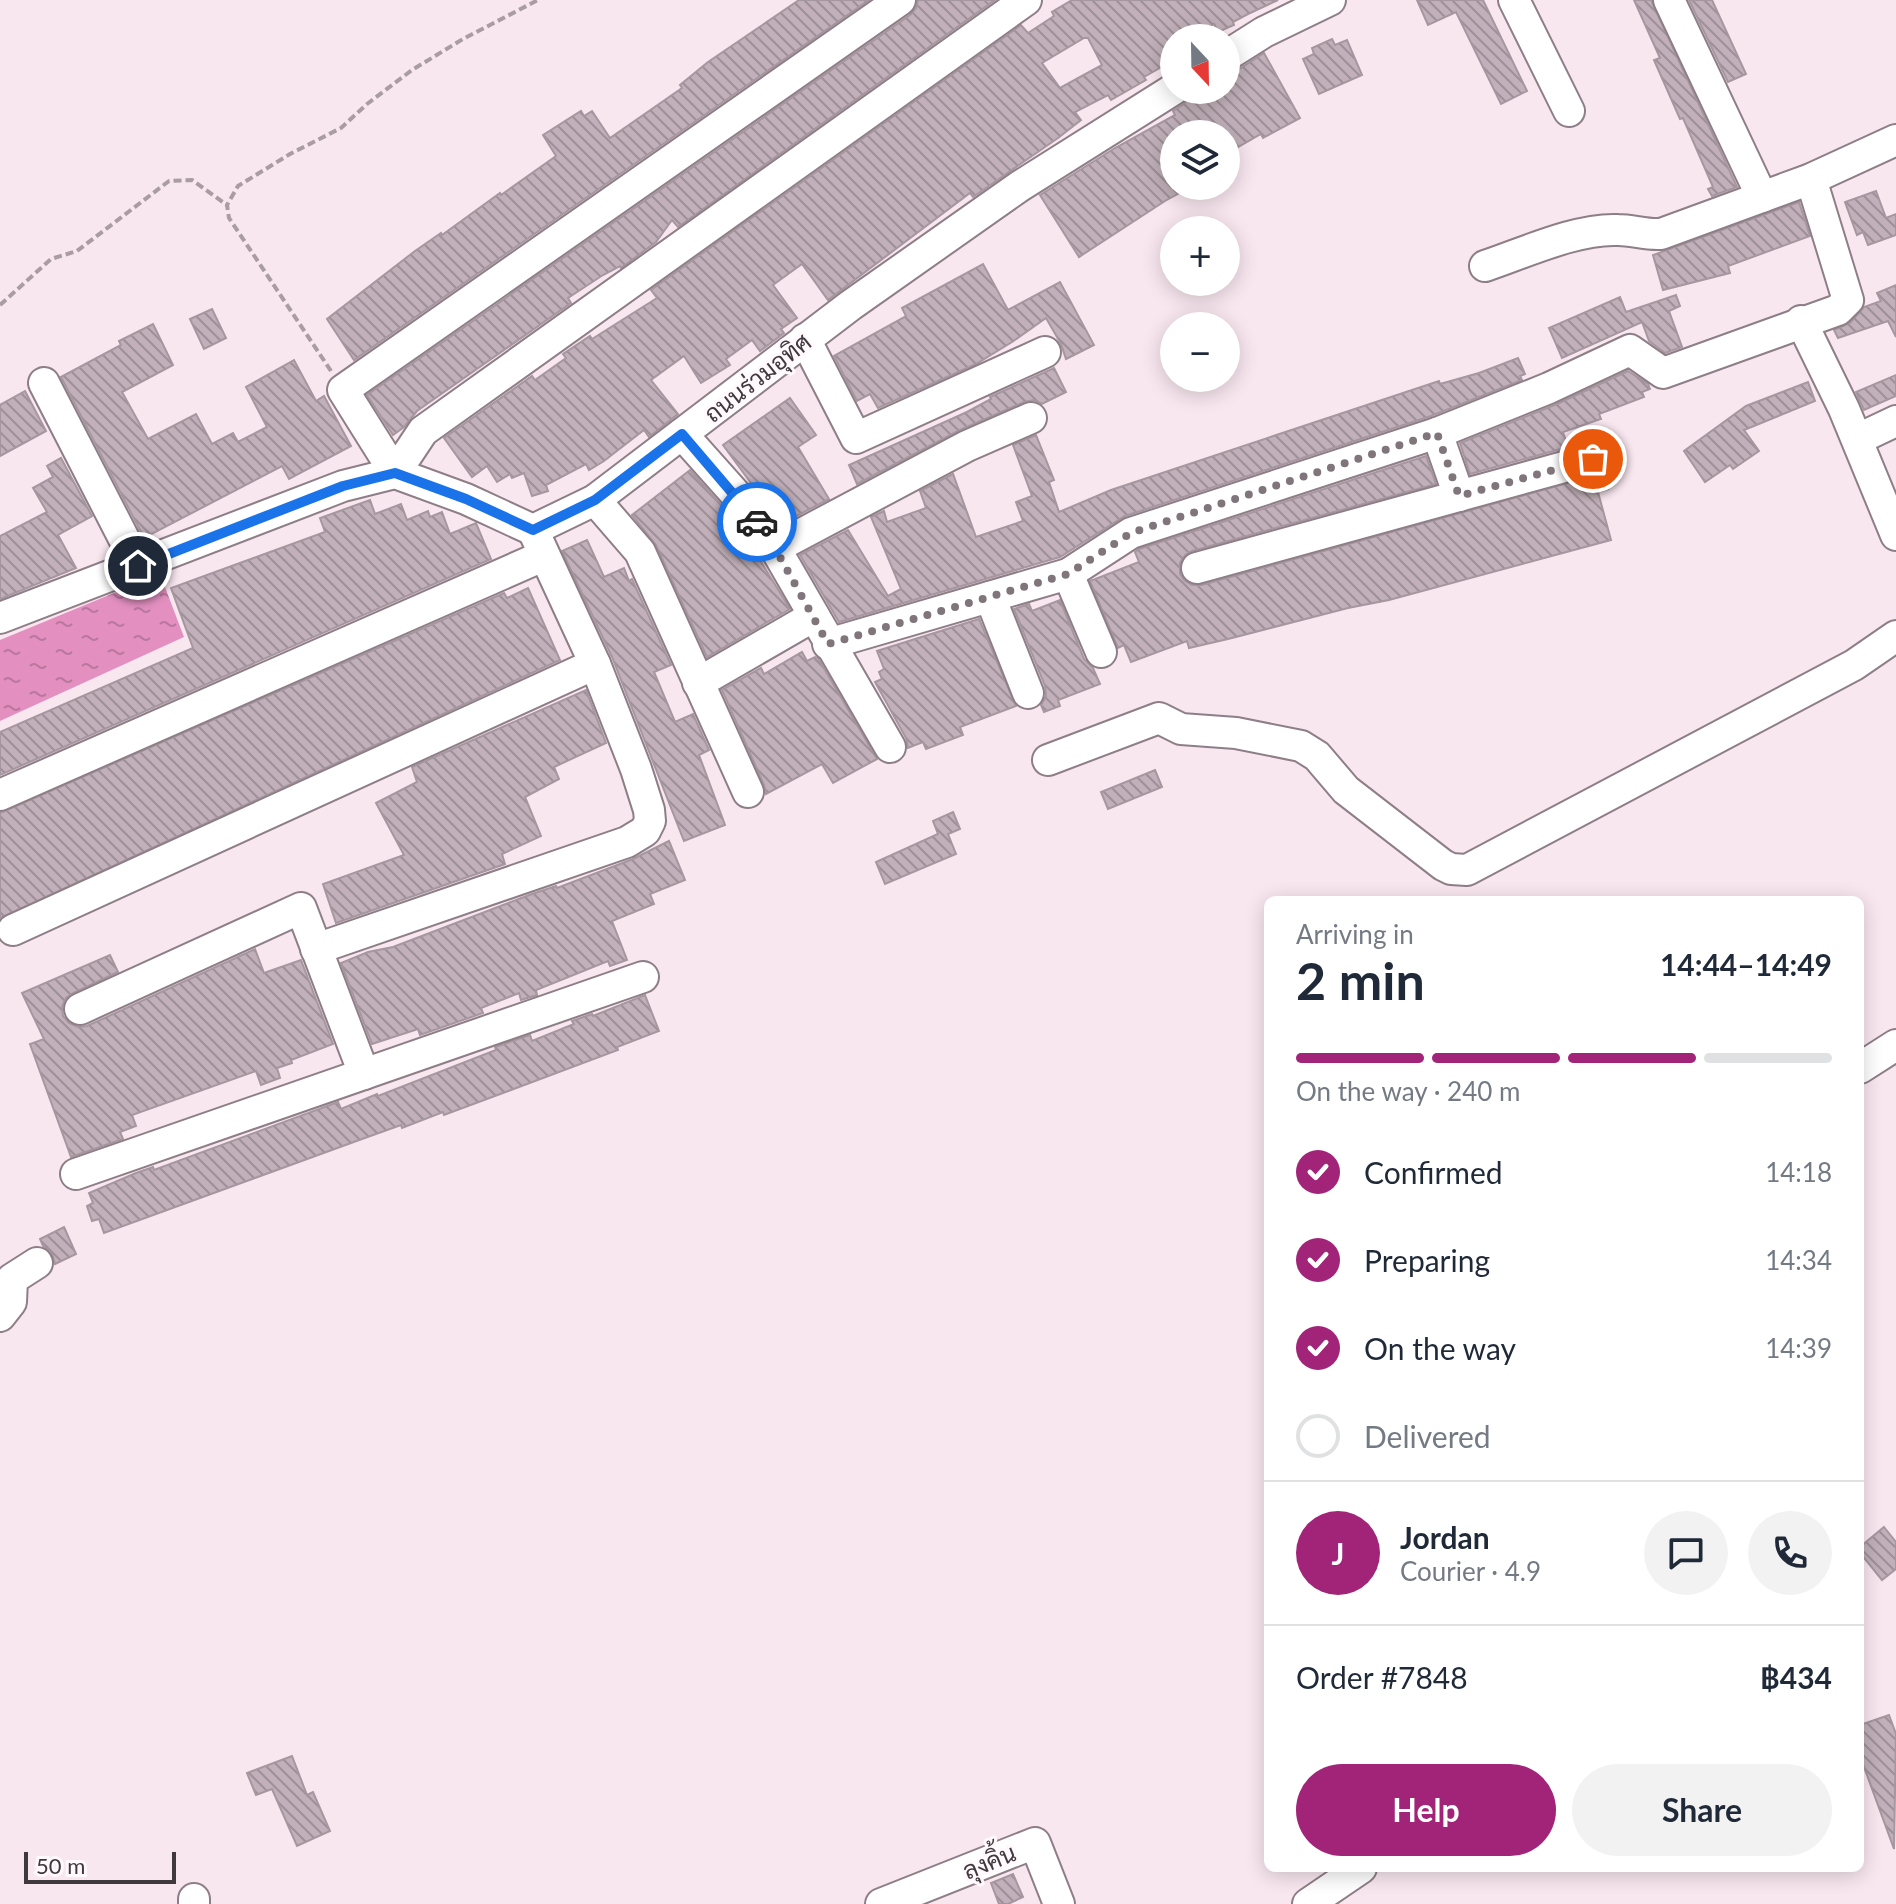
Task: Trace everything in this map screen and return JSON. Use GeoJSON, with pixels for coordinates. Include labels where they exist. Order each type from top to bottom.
{"type":"FeatureCollection","features":[{"type":"Feature","properties":{"kind":"street"},"geometry":{"type":"LineString","coordinates":[[395,473],[343,390],[900,0]]}},
{"type":"Feature","properties":{"kind":"street"},"geometry":{"type":"LineString","coordinates":[[395,473],[423,431],[1026,0]]}},
{"type":"Feature","properties":{"kind":"street"},"geometry":{"type":"LineString","coordinates":[[1514,0],[1569,111]]}},
{"type":"Feature","properties":{"kind":"street"},"geometry":{"type":"LineString","coordinates":[[1669,0],[1762,197]]}},
{"type":"Feature","properties":{"kind":"street"},"geometry":{"type":"LineString","coordinates":[[1240,47],[1310,5]]}},
{"type":"Feature","properties":{"kind":"street","name":"ถนนร่วมอุทิศ"},"geometry":{"type":"LineString","coordinates":[[0,795],[538,543],[805,339],[1020,186],[1160,98]]}},
{"type":"Feature","properties":{"kind":"street"},"geometry":{"type":"LineString","coordinates":[[1485,266],[1578,235],[1618,230],[1644,235],[1661,234],[1811,179],[1896,140]]}},
{"type":"Feature","properties":{"kind":"street"},"geometry":{"type":"LineString","coordinates":[[828,644],[1068,574],[1131,533],[1437,433],[1549,388],[1630,350],[1663,373],[1838,310],[1848,300],[1811,179]]}},
{"type":"Feature","properties":{"kind":"street"},"geometry":{"type":"LineString","coordinates":[[1801,321],[1858,439],[1896,535]]}},
{"type":"Feature","properties":{"kind":"street"},"geometry":{"type":"LineString","coordinates":[[805,339],[856,438],[1045,352]]}},
{"type":"Feature","properties":{"kind":"street"},"geometry":{"type":"LineString","coordinates":[[44,383],[138,566]]}},
{"type":"Feature","properties":{"kind":"street"},"geometry":{"type":"LineString","coordinates":[[775,548],[967,446],[1031,418]]}},
{"type":"Feature","properties":{"kind":"street"},"geometry":{"type":"LineString","coordinates":[[1858,439],[1896,421]]}},
{"type":"Feature","properties":{"kind":"street"},"geometry":{"type":"LineString","coordinates":[[1437,433],[1459,496]]}},
{"type":"Feature","properties":{"kind":"street"},"geometry":{"type":"LineString","coordinates":[[682,434],[748,508],[775,548],[890,747]]}},
{"type":"Feature","properties":{"kind":"street"},"geometry":{"type":"LineString","coordinates":[[1197,568],[1593,459]]}},
{"type":"Feature","properties":{"kind":"street"},"geometry":{"type":"LineString","coordinates":[[0,618],[343,486],[395,473],[466,499],[538,543],[595,664],[636,769],[649,810],[650,821],[645,831],[627,842],[316,949]]}},
{"type":"Feature","properties":{"kind":"street"},"geometry":{"type":"LineString","coordinates":[[595,500],[640,552],[748,792]]}},
{"type":"Feature","properties":{"kind":"street"},"geometry":{"type":"LineString","coordinates":[[1068,574],[1101,652]]}},
{"type":"Feature","properties":{"kind":"street"},"geometry":{"type":"LineString","coordinates":[[990,597],[1028,693]]}},
{"type":"Feature","properties":{"kind":"street"},"geometry":{"type":"LineString","coordinates":[[698,683],[814,616]]}},
{"type":"Feature","properties":{"kind":"street"},"geometry":{"type":"LineString","coordinates":[[1048,760],[1159,718],[1181,729],[1236,733],[1295,744],[1317,756],[1346,790],[1443,865],[1467,870],[1854,665],[1896,636]]}},
{"type":"Feature","properties":{"kind":"street"},"geometry":{"type":"LineString","coordinates":[[13,930],[595,664]]}},
{"type":"Feature","properties":{"kind":"street"},"geometry":{"type":"LineString","coordinates":[[80,1009],[301,908],[364,1074]]}},
{"type":"Feature","properties":{"kind":"street"},"geometry":{"type":"LineString","coordinates":[[76,1174],[643,977]]}},
{"type":"Feature","properties":{"kind":"street"},"geometry":{"type":"LineString","coordinates":[[1864,1065],[1896,1045]]}},
{"type":"Feature","properties":{"kind":"street"},"geometry":{"type":"LineString","coordinates":[[0,1316],[11,1302],[12,1279],[37,1263]]}},
{"type":"Feature","properties":{"kind":"street","name":"ลุงคิ้น"},"geometry":{"type":"LineString","coordinates":[[881,1904],[1035,1843],[1059,1904]]}},
{"type":"Feature","properties":{"kind":"street"},"geometry":{"type":"LineString","coordinates":[[1308,1904],[1355,1872]]}},
{"type":"Feature","properties":{"kind":"path"},"geometry":{"type":"LineString","coordinates":[[343,390],[229,218],[227,205],[238,186],[341,128],[412,70],[538,0]]}},
{"type":"Feature","properties":{"kind":"path"},"geometry":{"type":"LineString","coordinates":[[0,305],[51,259],[77,251],[169,181],[192,180],[227,205]]}},
{"type":"Feature","properties":{"kind":"water"},"geometry":{"type":"Polygon","coordinates":[[[160,574],[184,637],[0,721],[0,640],[160,574]]]}},
{"type":"Feature","properties":{"kind":"building"},"geometry":{"type":"Polygon","coordinates":[[[799,0],[869,0],[354,360],[327,319],[415,251],[556,156],[543,135],[581,111],[584,116],[592,111],[610,138],[682,88],[680,85],[708,62],[799,0]]]}},
{"type":"Feature","properties":{"kind":"building"},"geometry":{"type":"Polygon","coordinates":[[[918,0],[995,0],[678,227],[672,220],[656,242],[621,268],[603,275],[568,298],[571,303],[417,411],[393,435],[367,395],[910,15],[918,0]]]}},
{"type":"Feature","properties":{"kind":"building"},"geometry":{"type":"Polygon","coordinates":[[[1072,0],[1278,0],[1234,24],[1160,24],[1160,68],[1144,77],[1146,80],[1111,100],[1108,95],[1075,112],[1081,120],[1058,138],[973,197],[970,193],[828,300],[802,264],[773,285],[797,318],[781,329],[784,333],[760,351],[752,340],[726,359],[730,365],[701,383],[684,356],[651,380],[678,414],[649,437],[644,430],[589,470],[586,464],[546,485],[548,491],[532,496],[524,473],[512,478],[510,474],[497,482],[487,466],[472,477],[444,438],[532,376],[535,380],[566,358],[563,354],[590,336],[592,339],[657,298],[651,290],[1021,25],[1028,33],[1054,16],[1052,12],[1072,0]],[[1088,38],[1042,63],[1060,88],[1102,65],[1088,38]]]}},
{"type":"Feature","properties":{"kind":"building"},"geometry":{"type":"Polygon","coordinates":[[[1417,0],[1483,0],[1527,91],[1501,104],[1456,12],[1428,25],[1417,0]]]}},
{"type":"Feature","properties":{"kind":"building"},"geometry":{"type":"Polygon","coordinates":[[[1634,0],[1651,0],[1737,187],[1712,196],[1708,189],[1713,187],[1654,60],[1660,58],[1634,0]]]}},
{"type":"Feature","properties":{"kind":"building"},"geometry":{"type":"Polygon","coordinates":[[[1689,0],[1712,0],[1746,74],[1728,82],[1689,0]]]}},
{"type":"Feature","properties":{"kind":"building"},"geometry":{"type":"Polygon","coordinates":[[[1332,39],[1335,45],[1347,40],[1362,75],[1319,94],[1303,59],[1314,54],[1312,48],[1332,39]]]}},
{"type":"Feature","properties":{"kind":"building"},"geometry":{"type":"Polygon","coordinates":[[[1264,53],[1300,118],[1263,138],[1261,134],[1240,146],[1240,120],[1166,120],[1184,104],[1240,104],[1240,68],[1264,53]]]}},
{"type":"Feature","properties":{"kind":"building"},"geometry":{"type":"Polygon","coordinates":[[[1160,123],[1160,200],[1167,200],[1079,257],[1040,195],[1160,123]]]}},
{"type":"Feature","properties":{"kind":"building"},"geometry":{"type":"Polygon","coordinates":[[[1876,191],[1886,218],[1896,214],[1896,235],[1868,245],[1863,232],[1857,235],[1845,202],[1876,191]]]}},
{"type":"Feature","properties":{"kind":"building"},"geometry":{"type":"Polygon","coordinates":[[[1799,202],[1810,236],[1728,266],[1730,273],[1663,290],[1653,255],[1799,202]]]}},
{"type":"Feature","properties":{"kind":"building"},"geometry":{"type":"Polygon","coordinates":[[[983,264],[1008,310],[1060,282],[1094,345],[1066,359],[1046,318],[976,364],[878,408],[870,394],[857,401],[834,356],[906,316],[902,308],[983,264]]]}},
{"type":"Feature","properties":{"kind":"building"},"geometry":{"type":"Polygon","coordinates":[[[1896,285],[1896,337],[1888,321],[1838,338],[1834,330],[1850,323],[1864,307],[1881,301],[1877,293],[1896,285]]]}},
{"type":"Feature","properties":{"kind":"building"},"geometry":{"type":"Polygon","coordinates":[[[1676,295],[1680,306],[1669,311],[1682,347],[1665,353],[1649,341],[1642,322],[1562,358],[1549,328],[1620,297],[1626,312],[1676,295]]]}},
{"type":"Feature","properties":{"kind":"building"},"geometry":{"type":"Polygon","coordinates":[[[212,309],[226,338],[204,349],[190,319],[212,309]]]}},
{"type":"Feature","properties":{"kind":"building"},"geometry":{"type":"Polygon","coordinates":[[[153,324],[173,365],[122,392],[148,439],[196,414],[212,444],[233,433],[238,442],[267,427],[246,387],[294,360],[316,401],[324,396],[351,446],[289,479],[282,466],[144,538],[61,377],[153,324]]]}},
{"type":"Feature","properties":{"kind":"building"},"geometry":{"type":"Polygon","coordinates":[[[1518,358],[1525,374],[1520,376],[1522,380],[1431,416],[1125,516],[1060,557],[839,622],[800,555],[848,530],[888,596],[901,589],[871,517],[884,511],[887,522],[926,508],[920,491],[953,474],[976,537],[1023,521],[1016,502],[1032,496],[1013,445],[1036,435],[1054,480],[1049,482],[1059,512],[1111,490],[1439,381],[1440,384],[1479,373],[1518,358]]]}},
{"type":"Feature","properties":{"kind":"building"},"geometry":{"type":"Polygon","coordinates":[[[1054,368],[1066,392],[1042,404],[1034,400],[1024,402],[960,430],[857,484],[849,465],[967,412],[990,397],[1054,368]]]}},
{"type":"Feature","properties":{"kind":"building"},"geometry":{"type":"Polygon","coordinates":[[[1628,371],[1648,384],[1650,389],[1642,392],[1644,397],[1599,414],[1601,419],[1563,432],[1568,447],[1470,474],[1460,443],[1628,371]]]}},
{"type":"Feature","properties":{"kind":"building"},"geometry":{"type":"Polygon","coordinates":[[[1896,375],[1896,396],[1864,410],[1856,392],[1896,375]]]}},
{"type":"Feature","properties":{"kind":"building"},"geometry":{"type":"Polygon","coordinates":[[[1808,382],[1815,401],[1744,430],[1759,451],[1733,469],[1730,465],[1705,482],[1684,451],[1746,406],[1808,382]]]}},
{"type":"Feature","properties":{"kind":"building"},"geometry":{"type":"Polygon","coordinates":[[[25,391],[46,431],[0,456],[0,405],[25,391]]]}},
{"type":"Feature","properties":{"kind":"building"},"geometry":{"type":"Polygon","coordinates":[[[790,398],[816,435],[798,447],[829,499],[781,524],[723,445],[790,398]]]}},
{"type":"Feature","properties":{"kind":"building"},"geometry":{"type":"Polygon","coordinates":[[[1426,456],[1436,484],[1192,551],[1180,563],[1180,574],[1192,585],[1202,585],[1604,473],[1608,489],[1598,492],[1611,540],[1389,600],[1228,639],[1189,648],[1187,641],[1131,662],[1124,645],[1118,648],[1090,581],[1139,562],[1135,552],[1139,549],[1426,456]]]}},
{"type":"Feature","properties":{"kind":"building"},"geometry":{"type":"Polygon","coordinates":[[[61,458],[92,516],[58,535],[76,568],[0,599],[0,536],[47,512],[33,488],[53,477],[47,466],[61,458]]]}},
{"type":"Feature","properties":{"kind":"building"},"geometry":{"type":"Polygon","coordinates":[[[690,470],[723,507],[741,542],[747,539],[790,609],[707,657],[656,545],[632,515],[690,470]]]}},
{"type":"Feature","properties":{"kind":"building"},"geometry":{"type":"Polygon","coordinates":[[[370,500],[375,514],[401,504],[407,520],[428,511],[430,517],[442,512],[450,534],[476,523],[491,559],[0,775],[0,732],[193,648],[171,588],[325,532],[320,518],[370,500]]]}},
{"type":"Feature","properties":{"kind":"building"},"geometry":{"type":"Polygon","coordinates":[[[587,540],[604,577],[624,568],[629,581],[632,579],[671,665],[654,672],[675,722],[693,714],[709,750],[699,755],[725,825],[684,841],[612,657],[562,551],[587,540]]]}},
{"type":"Feature","properties":{"kind":"building"},"geometry":{"type":"Polygon","coordinates":[[[528,588],[560,660],[0,918],[0,813],[504,593],[507,598],[528,588]]]}},
{"type":"Feature","properties":{"kind":"building"},"geometry":{"type":"Polygon","coordinates":[[[1060,600],[1084,659],[1093,668],[1100,684],[1058,700],[1060,706],[1044,712],[1041,705],[1046,696],[1045,686],[1014,609],[1029,604],[1032,611],[1060,600]]]}},
{"type":"Feature","properties":{"kind":"building"},"geometry":{"type":"Polygon","coordinates":[[[979,619],[1016,706],[960,727],[963,735],[926,749],[923,742],[908,748],[906,738],[875,682],[882,679],[879,672],[884,669],[877,651],[979,619]]]}},
{"type":"Feature","properties":{"kind":"building"},"geometry":{"type":"Polygon","coordinates":[[[802,652],[807,661],[818,658],[877,759],[833,783],[822,764],[766,794],[722,690],[761,668],[764,674],[802,652]]]}},
{"type":"Feature","properties":{"kind":"building"},"geometry":{"type":"Polygon","coordinates":[[[586,690],[606,743],[554,767],[559,779],[525,797],[541,836],[502,854],[505,864],[336,923],[323,884],[404,855],[376,803],[417,782],[412,767],[586,690]]]}},
{"type":"Feature","properties":{"kind":"building"},"geometry":{"type":"Polygon","coordinates":[[[1155,770],[1162,787],[1108,809],[1101,792],[1155,770]]]}},
{"type":"Feature","properties":{"kind":"building"},"geometry":{"type":"Polygon","coordinates":[[[953,812],[960,829],[948,834],[956,854],[885,884],[876,862],[938,834],[933,821],[953,812]]]}},
{"type":"Feature","properties":{"kind":"building"},"geometry":{"type":"Polygon","coordinates":[[[669,841],[685,880],[650,894],[654,904],[612,921],[627,960],[610,966],[608,961],[536,990],[537,995],[521,1000],[519,993],[481,1008],[483,1013],[420,1035],[418,1029],[372,1044],[341,963],[368,952],[393,947],[532,894],[557,888],[633,859],[669,841]]]}},
{"type":"Feature","properties":{"kind":"building"},"geometry":{"type":"Polygon","coordinates":[[[255,949],[264,973],[301,960],[333,1044],[291,1060],[292,1063],[277,1068],[280,1078],[261,1085],[256,1071],[132,1115],[136,1126],[120,1132],[123,1139],[71,1157],[30,1044],[44,1039],[22,993],[110,955],[118,972],[73,993],[66,998],[62,1007],[63,1016],[69,1023],[78,1027],[87,1026],[255,949]]]}},
{"type":"Feature","properties":{"kind":"building"},"geometry":{"type":"Polygon","coordinates":[[[645,995],[659,1031],[617,1047],[618,1050],[444,1115],[443,1112],[402,1128],[401,1125],[104,1233],[99,1219],[92,1221],[87,1206],[93,1203],[89,1193],[136,1173],[153,1167],[154,1170],[338,1102],[341,1109],[496,1050],[495,1047],[530,1035],[532,1041],[574,1024],[572,1021],[645,995]]]}},
{"type":"Feature","properties":{"kind":"building"},"geometry":{"type":"Polygon","coordinates":[[[64,1227],[76,1254],[55,1264],[52,1254],[40,1239],[64,1227]]]}},
{"type":"Feature","properties":{"kind":"building"},"geometry":{"type":"Polygon","coordinates":[[[1884,1527],[1896,1542],[1896,1569],[1882,1580],[1864,1558],[1864,1544],[1884,1527]]]}},
{"type":"Feature","properties":{"kind":"building"},"geometry":{"type":"Polygon","coordinates":[[[1889,1715],[1896,1734],[1894,1849],[1864,1767],[1864,1724],[1889,1715]]]}},
{"type":"Feature","properties":{"kind":"building"},"geometry":{"type":"Polygon","coordinates":[[[292,1756],[307,1795],[313,1792],[330,1831],[297,1846],[272,1789],[256,1795],[247,1773],[292,1756]]]}},
{"type":"Feature","properties":{"kind":"building"},"geometry":{"type":"Polygon","coordinates":[[[1013,1874],[1023,1897],[1008,1904],[999,1904],[991,1883],[1013,1874]]]}},
{"type":"Feature","properties":{"kind":"way so far"},"geometry":{"type":"LineString","coordinates":[[757,522],[775,548],[828,644],[1068,574],[1131,533],[1437,433],[1459,496],[1593,459]]}},
{"type":"Feature","properties":{"kind":"route"},"geometry":{"type":"LineString","coordinates":[[138,566],[343,486],[395,473],[466,499],[533,530],[595,500],[682,434],[757,522]]}}]}
